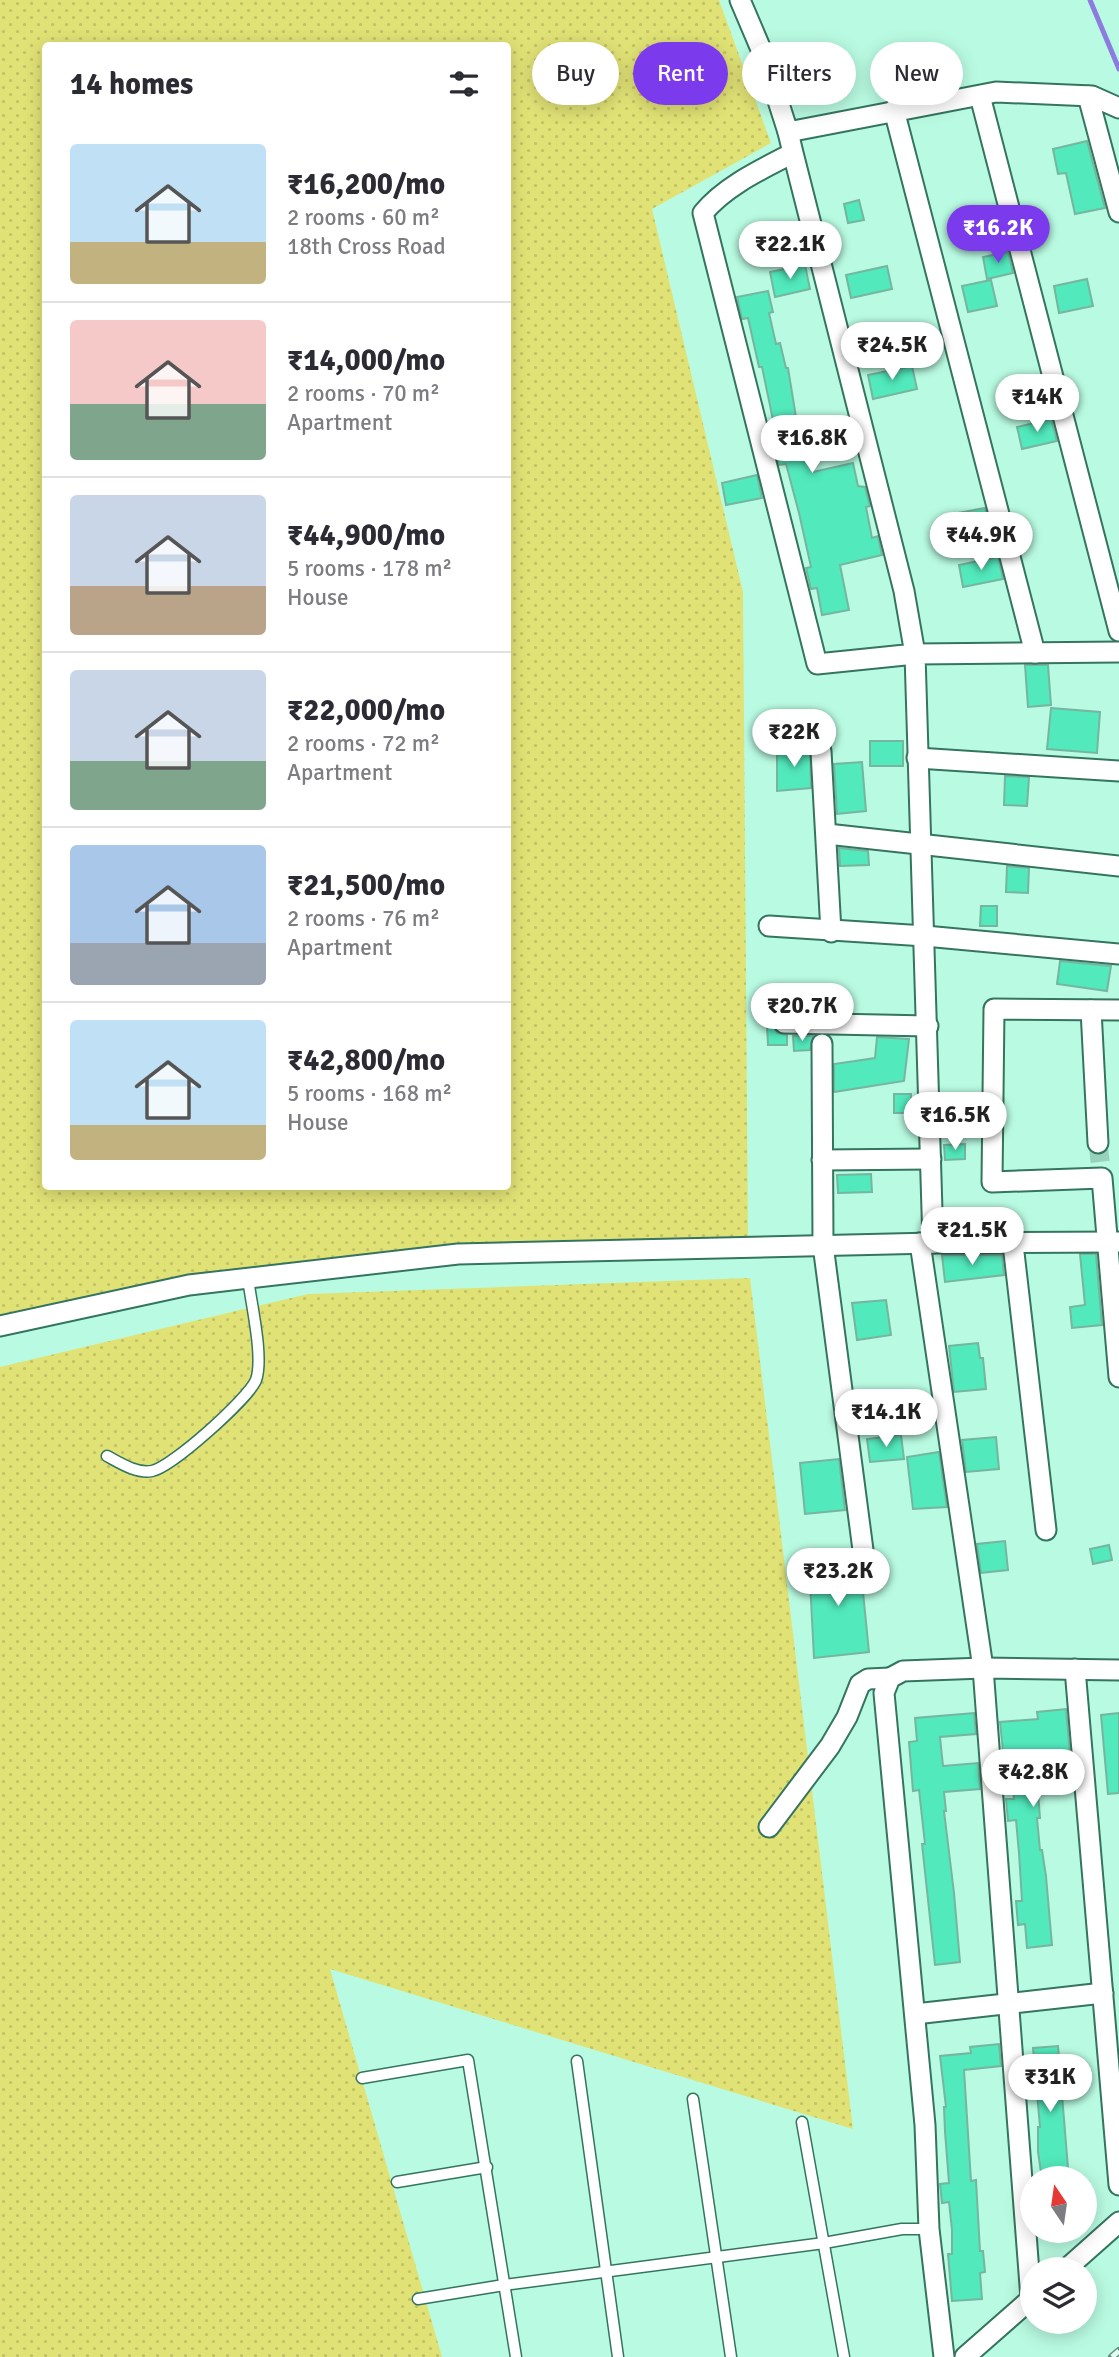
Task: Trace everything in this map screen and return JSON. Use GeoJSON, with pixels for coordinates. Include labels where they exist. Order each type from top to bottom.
{"type":"FeatureCollection","features":[{"type":"Feature","properties":{"kind":"street"},"geometry":{"type":"LineString","coordinates":[[740,0],[763,54],[788,132],[904,591],[915,654],[931,1159],[927,1243],[983,1668],[1029,2257]]}},
{"type":"Feature","properties":{"kind":"street"},"geometry":{"type":"LineString","coordinates":[[788,132],[996,92],[1088,96],[1119,107]]}},
{"type":"Feature","properties":{"kind":"street"},"geometry":{"type":"LineString","coordinates":[[980,96],[1119,631]]}},
{"type":"Feature","properties":{"kind":"street"},"geometry":{"type":"LineString","coordinates":[[1088,96],[1119,212]]}},
{"type":"Feature","properties":{"kind":"street"},"geometry":{"type":"LineString","coordinates":[[894,110],[1035,653]]}},
{"type":"Feature","properties":{"kind":"street"},"geometry":{"type":"LineString","coordinates":[[793,153],[758,170],[712,202],[703,213],[817,664],[915,654],[1119,652]]}},
{"type":"Feature","properties":{"kind":"street"},"geometry":{"type":"LineString","coordinates":[[821,751],[831,932]]}},
{"type":"Feature","properties":{"kind":"street"},"geometry":{"type":"LineString","coordinates":[[917,758],[1119,771]]}},
{"type":"Feature","properties":{"kind":"street"},"geometry":{"type":"LineString","coordinates":[[827,834],[1119,866]]}},
{"type":"Feature","properties":{"kind":"street"},"geometry":{"type":"LineString","coordinates":[[769,926],[925,936],[1119,954]]}},
{"type":"Feature","properties":{"kind":"street"},"geometry":{"type":"LineString","coordinates":[[1119,1010],[994,1009],[992,1182],[1102,1178],[1113,1242],[1119,1377]]}},
{"type":"Feature","properties":{"kind":"street"},"geometry":{"type":"LineString","coordinates":[[1091,1010],[1098,1143]]}},
{"type":"Feature","properties":{"kind":"street"},"geometry":{"type":"LineString","coordinates":[[783,1023],[928,1026]]}},
{"type":"Feature","properties":{"kind":"street"},"geometry":{"type":"LineString","coordinates":[[822,1044],[823,1245],[863,1550]]}},
{"type":"Feature","properties":{"kind":"street"},"geometry":{"type":"LineString","coordinates":[[822,1160],[931,1159]]}},
{"type":"Feature","properties":{"kind":"street"},"geometry":{"type":"LineString","coordinates":[[0,1326],[190,1285],[457,1254],[927,1243],[1113,1242]]}},
{"type":"Feature","properties":{"kind":"street"},"geometry":{"type":"LineString","coordinates":[[1013,1244],[1045,1530]]}},
{"type":"Feature","properties":{"kind":"street"},"geometry":{"type":"LineString","coordinates":[[769,1827],[830,1746],[847,1717],[860,1684],[869,1679],[890,1678],[903,1671],[983,1668],[1119,1670]]}},
{"type":"Feature","properties":{"kind":"street"},"geometry":{"type":"LineString","coordinates":[[1076,1669],[1119,2185]]}},
{"type":"Feature","properties":{"kind":"street"},"geometry":{"type":"LineString","coordinates":[[890,1678],[884,1693],[925,2125],[929,2229],[944,2357]]}},
{"type":"Feature","properties":{"kind":"street"},"geometry":{"type":"LineString","coordinates":[[915,2014],[1103,1993]]}},
{"type":"Feature","properties":{"kind":"street"},"geometry":{"type":"LineString","coordinates":[[1080,2257],[1119,2222]]}},
{"type":"Feature","properties":{"kind":"street"},"geometry":{"type":"LineString","coordinates":[[965,2357],[1020,2309]]}},
{"type":"Feature","properties":{"kind":"lane"},"geometry":{"type":"LineString","coordinates":[[107,1456],[133,1469],[150,1472],[168,1465],[247,1396],[256,1380],[259,1362],[248,1278]]}},
{"type":"Feature","properties":{"kind":"lane"},"geometry":{"type":"LineString","coordinates":[[362,2078],[468,2060],[516,2357]]}},
{"type":"Feature","properties":{"kind":"lane"},"geometry":{"type":"LineString","coordinates":[[577,2061],[618,2357]]}},
{"type":"Feature","properties":{"kind":"lane"},"geometry":{"type":"LineString","coordinates":[[693,2099],[731,2357]]}},
{"type":"Feature","properties":{"kind":"lane"},"geometry":{"type":"LineString","coordinates":[[802,2122],[844,2357]]}},
{"type":"Feature","properties":{"kind":"lane"},"geometry":{"type":"LineString","coordinates":[[397,2182],[487,2167]]}},
{"type":"Feature","properties":{"kind":"lane"},"geometry":{"type":"LineString","coordinates":[[418,2299],[504,2285],[824,2243],[902,2229],[929,2229]]}},
{"type":"Feature","properties":{"kind":"shaded area"},"geometry":{"type":"Polygon","coordinates":[[[0,0],[719,0],[742,63],[742,105],[757,105],[771,143],[652,209],[743,592],[748,1238],[220,1270],[0,1315],[0,0]]]}},
{"type":"Feature","properties":{"kind":"shaded area"},"geometry":{"type":"Polygon","coordinates":[[[750,1278],[853,2129],[330,1969],[442,2357],[0,2357],[0,1367],[308,1294],[750,1278]]]}},
{"type":"Feature","properties":{"kind":"building"},"geometry":{"type":"Polygon","coordinates":[[[1087,141],[1105,208],[1075,214],[1066,173],[1058,174],[1053,149],[1087,141]]]}},
{"type":"Feature","properties":{"kind":"building"},"geometry":{"type":"Polygon","coordinates":[[[859,200],[864,220],[848,223],[844,204],[859,200]]]}},
{"type":"Feature","properties":{"kind":"building"},"geometry":{"type":"Polygon","coordinates":[[[1008,252],[1013,273],[987,279],[983,257],[1008,252]]]}},
{"type":"Feature","properties":{"kind":"building"},"geometry":{"type":"Polygon","coordinates":[[[805,265],[810,289],[775,297],[770,272],[805,265]]]}},
{"type":"Feature","properties":{"kind":"building"},"geometry":{"type":"Polygon","coordinates":[[[887,266],[892,289],[851,298],[846,275],[887,266]]]}},
{"type":"Feature","properties":{"kind":"building"},"geometry":{"type":"Polygon","coordinates":[[[1087,279],[1093,306],[1059,313],[1054,286],[1087,279]]]}},
{"type":"Feature","properties":{"kind":"building"},"geometry":{"type":"Polygon","coordinates":[[[991,280],[997,306],[968,312],[962,286],[991,280]]]}},
{"type":"Feature","properties":{"kind":"building"},"geometry":{"type":"Polygon","coordinates":[[[768,291],[773,312],[769,313],[776,344],[780,343],[788,368],[796,417],[809,466],[812,465],[813,472],[853,463],[858,486],[865,487],[870,506],[866,507],[872,538],[878,536],[882,555],[840,565],[849,610],[822,615],[817,588],[811,589],[806,568],[811,567],[786,464],[779,465],[774,445],[778,444],[762,367],[759,367],[748,318],[742,319],[737,297],[768,291]]]}},
{"type":"Feature","properties":{"kind":"building"},"geometry":{"type":"Polygon","coordinates":[[[912,366],[917,389],[873,399],[868,375],[912,366]]]}},
{"type":"Feature","properties":{"kind":"building"},"geometry":{"type":"Polygon","coordinates":[[[1051,419],[1057,441],[1022,449],[1017,427],[1051,419]]]}},
{"type":"Feature","properties":{"kind":"building"},"geometry":{"type":"Polygon","coordinates":[[[757,475],[762,498],[726,505],[722,483],[757,475]]]}},
{"type":"Feature","properties":{"kind":"building"},"geometry":{"type":"Polygon","coordinates":[[[985,508],[990,530],[957,537],[952,514],[985,508]]]}},
{"type":"Feature","properties":{"kind":"building"},"geometry":{"type":"Polygon","coordinates":[[[998,557],[1003,579],[963,587],[959,565],[998,557]]]}},
{"type":"Feature","properties":{"kind":"building"},"geometry":{"type":"Polygon","coordinates":[[[1025,665],[1048,665],[1051,705],[1028,707],[1025,665]]]}},
{"type":"Feature","properties":{"kind":"building"},"geometry":{"type":"Polygon","coordinates":[[[1051,708],[1100,712],[1097,753],[1047,749],[1051,708]]]}},
{"type":"Feature","properties":{"kind":"building"},"geometry":{"type":"Polygon","coordinates":[[[870,741],[903,741],[903,766],[870,766],[870,741]]]}},
{"type":"Feature","properties":{"kind":"building"},"geometry":{"type":"Polygon","coordinates":[[[810,747],[811,788],[777,791],[777,748],[810,747]]]}},
{"type":"Feature","properties":{"kind":"building"},"geometry":{"type":"Polygon","coordinates":[[[862,762],[866,811],[837,814],[834,764],[862,762]]]}},
{"type":"Feature","properties":{"kind":"building"},"geometry":{"type":"Polygon","coordinates":[[[1005,776],[1029,777],[1027,806],[1004,805],[1005,776]]]}},
{"type":"Feature","properties":{"kind":"building"},"geometry":{"type":"Polygon","coordinates":[[[839,848],[868,851],[869,865],[840,866],[839,848]]]}},
{"type":"Feature","properties":{"kind":"building"},"geometry":{"type":"Polygon","coordinates":[[[1007,866],[1029,868],[1028,893],[1006,892],[1007,866]]]}},
{"type":"Feature","properties":{"kind":"building"},"geometry":{"type":"Polygon","coordinates":[[[981,906],[997,906],[997,926],[980,926],[981,906]]]}},
{"type":"Feature","properties":{"kind":"building"},"geometry":{"type":"Polygon","coordinates":[[[1060,961],[1111,966],[1107,991],[1057,984],[1060,961]]]}},
{"type":"Feature","properties":{"kind":"building"},"geometry":{"type":"Polygon","coordinates":[[[765,989],[781,989],[782,1011],[774,1016],[772,1023],[777,1033],[787,1035],[787,1045],[768,1045],[765,989]]]}},
{"type":"Feature","properties":{"kind":"building"},"geometry":{"type":"Polygon","coordinates":[[[793,1036],[813,1036],[810,1050],[794,1051],[793,1036]]]}},
{"type":"Feature","properties":{"kind":"building"},"geometry":{"type":"Polygon","coordinates":[[[877,1037],[909,1039],[904,1081],[834,1092],[834,1064],[875,1058],[877,1037]]]}},
{"type":"Feature","properties":{"kind":"building"},"geometry":{"type":"Polygon","coordinates":[[[894,1094],[911,1094],[911,1113],[894,1113],[894,1094]]]}},
{"type":"Feature","properties":{"kind":"building"},"geometry":{"type":"Polygon","coordinates":[[[965,1144],[965,1159],[945,1160],[944,1145],[965,1144]]]}},
{"type":"Feature","properties":{"kind":"building"},"geometry":{"type":"Polygon","coordinates":[[[871,1174],[872,1192],[838,1193],[837,1175],[871,1174]]]}},
{"type":"Feature","properties":{"kind":"building"},"geometry":{"type":"Polygon","coordinates":[[[1080,1254],[1096,1254],[1102,1325],[1072,1328],[1070,1307],[1085,1305],[1080,1254]]]}},
{"type":"Feature","properties":{"kind":"building"},"geometry":{"type":"Polygon","coordinates":[[[942,1255],[1002,1255],[1004,1275],[945,1282],[942,1255]]]}},
{"type":"Feature","properties":{"kind":"building"},"geometry":{"type":"Polygon","coordinates":[[[886,1300],[891,1335],[857,1340],[852,1303],[886,1300]]]}},
{"type":"Feature","properties":{"kind":"building"},"geometry":{"type":"Polygon","coordinates":[[[978,1343],[980,1358],[983,1358],[986,1389],[954,1392],[949,1346],[978,1343]]]}},
{"type":"Feature","properties":{"kind":"building"},"geometry":{"type":"Polygon","coordinates":[[[901,1435],[904,1459],[870,1462],[867,1439],[901,1435]]]}},
{"type":"Feature","properties":{"kind":"building"},"geometry":{"type":"Polygon","coordinates":[[[996,1437],[999,1469],[966,1472],[962,1440],[996,1437]]]}},
{"type":"Feature","properties":{"kind":"building"},"geometry":{"type":"Polygon","coordinates":[[[939,1452],[947,1507],[913,1509],[907,1457],[939,1452]]]}},
{"type":"Feature","properties":{"kind":"building"},"geometry":{"type":"Polygon","coordinates":[[[839,1459],[845,1510],[805,1514],[800,1463],[839,1459]]]}},
{"type":"Feature","properties":{"kind":"building"},"geometry":{"type":"Polygon","coordinates":[[[1005,1541],[1008,1570],[981,1573],[977,1544],[1005,1541]]]}},
{"type":"Feature","properties":{"kind":"building"},"geometry":{"type":"Polygon","coordinates":[[[1109,1545],[1112,1560],[1093,1564],[1090,1549],[1109,1545]]]}},
{"type":"Feature","properties":{"kind":"building"},"geometry":{"type":"Polygon","coordinates":[[[854,1558],[860,1562],[869,1652],[814,1658],[809,1562],[854,1558]]]}},
{"type":"Feature","properties":{"kind":"building"},"geometry":{"type":"Polygon","coordinates":[[[1066,1709],[1071,1765],[1036,1768],[1040,1818],[1037,1818],[1046,1876],[1052,1945],[1027,1948],[1025,1924],[1018,1925],[1016,1901],[1022,1901],[1019,1853],[1016,1820],[1008,1821],[1006,1799],[1014,1799],[1011,1769],[1005,1770],[1000,1722],[1038,1719],[1037,1712],[1066,1709]]]}},
{"type":"Feature","properties":{"kind":"building"},"geometry":{"type":"Polygon","coordinates":[[[974,1713],[976,1734],[940,1737],[943,1766],[978,1763],[980,1789],[944,1792],[960,1962],[935,1965],[919,1790],[913,1791],[909,1742],[917,1741],[915,1718],[974,1713]]]}},
{"type":"Feature","properties":{"kind":"building"},"geometry":{"type":"Polygon","coordinates":[[[1119,1713],[1119,1793],[1108,1794],[1101,1715],[1119,1713]]]}},
{"type":"Feature","properties":{"kind":"building"},"geometry":{"type":"Polygon","coordinates":[[[999,2044],[1001,2066],[964,2070],[971,2181],[976,2180],[980,2251],[983,2251],[985,2272],[980,2273],[982,2299],[952,2301],[948,2254],[952,2254],[952,2230],[949,2202],[942,2203],[940,2184],[949,2183],[946,2107],[940,2056],[971,2053],[970,2047],[999,2044]]]}},
{"type":"Feature","properties":{"kind":"building"},"geometry":{"type":"Polygon","coordinates":[[[1058,2046],[1068,2166],[1040,2166],[1040,2127],[1033,2048],[1058,2046]]]}},
{"type":"Feature","properties":{"kind":"waterway"},"geometry":{"type":"LineString","coordinates":[[1090,0],[1119,69]]}},
{"type":"Feature","properties":{"kind":"tunnel"},"geometry":{"type":"LineString","coordinates":[[1098,1143],[1102,1178]]}},
{"type":"Feature","properties":{"kind":"railway"},"geometry":{"type":"LineString","coordinates":[[1112,2357],[1119,2351]]}}]}
